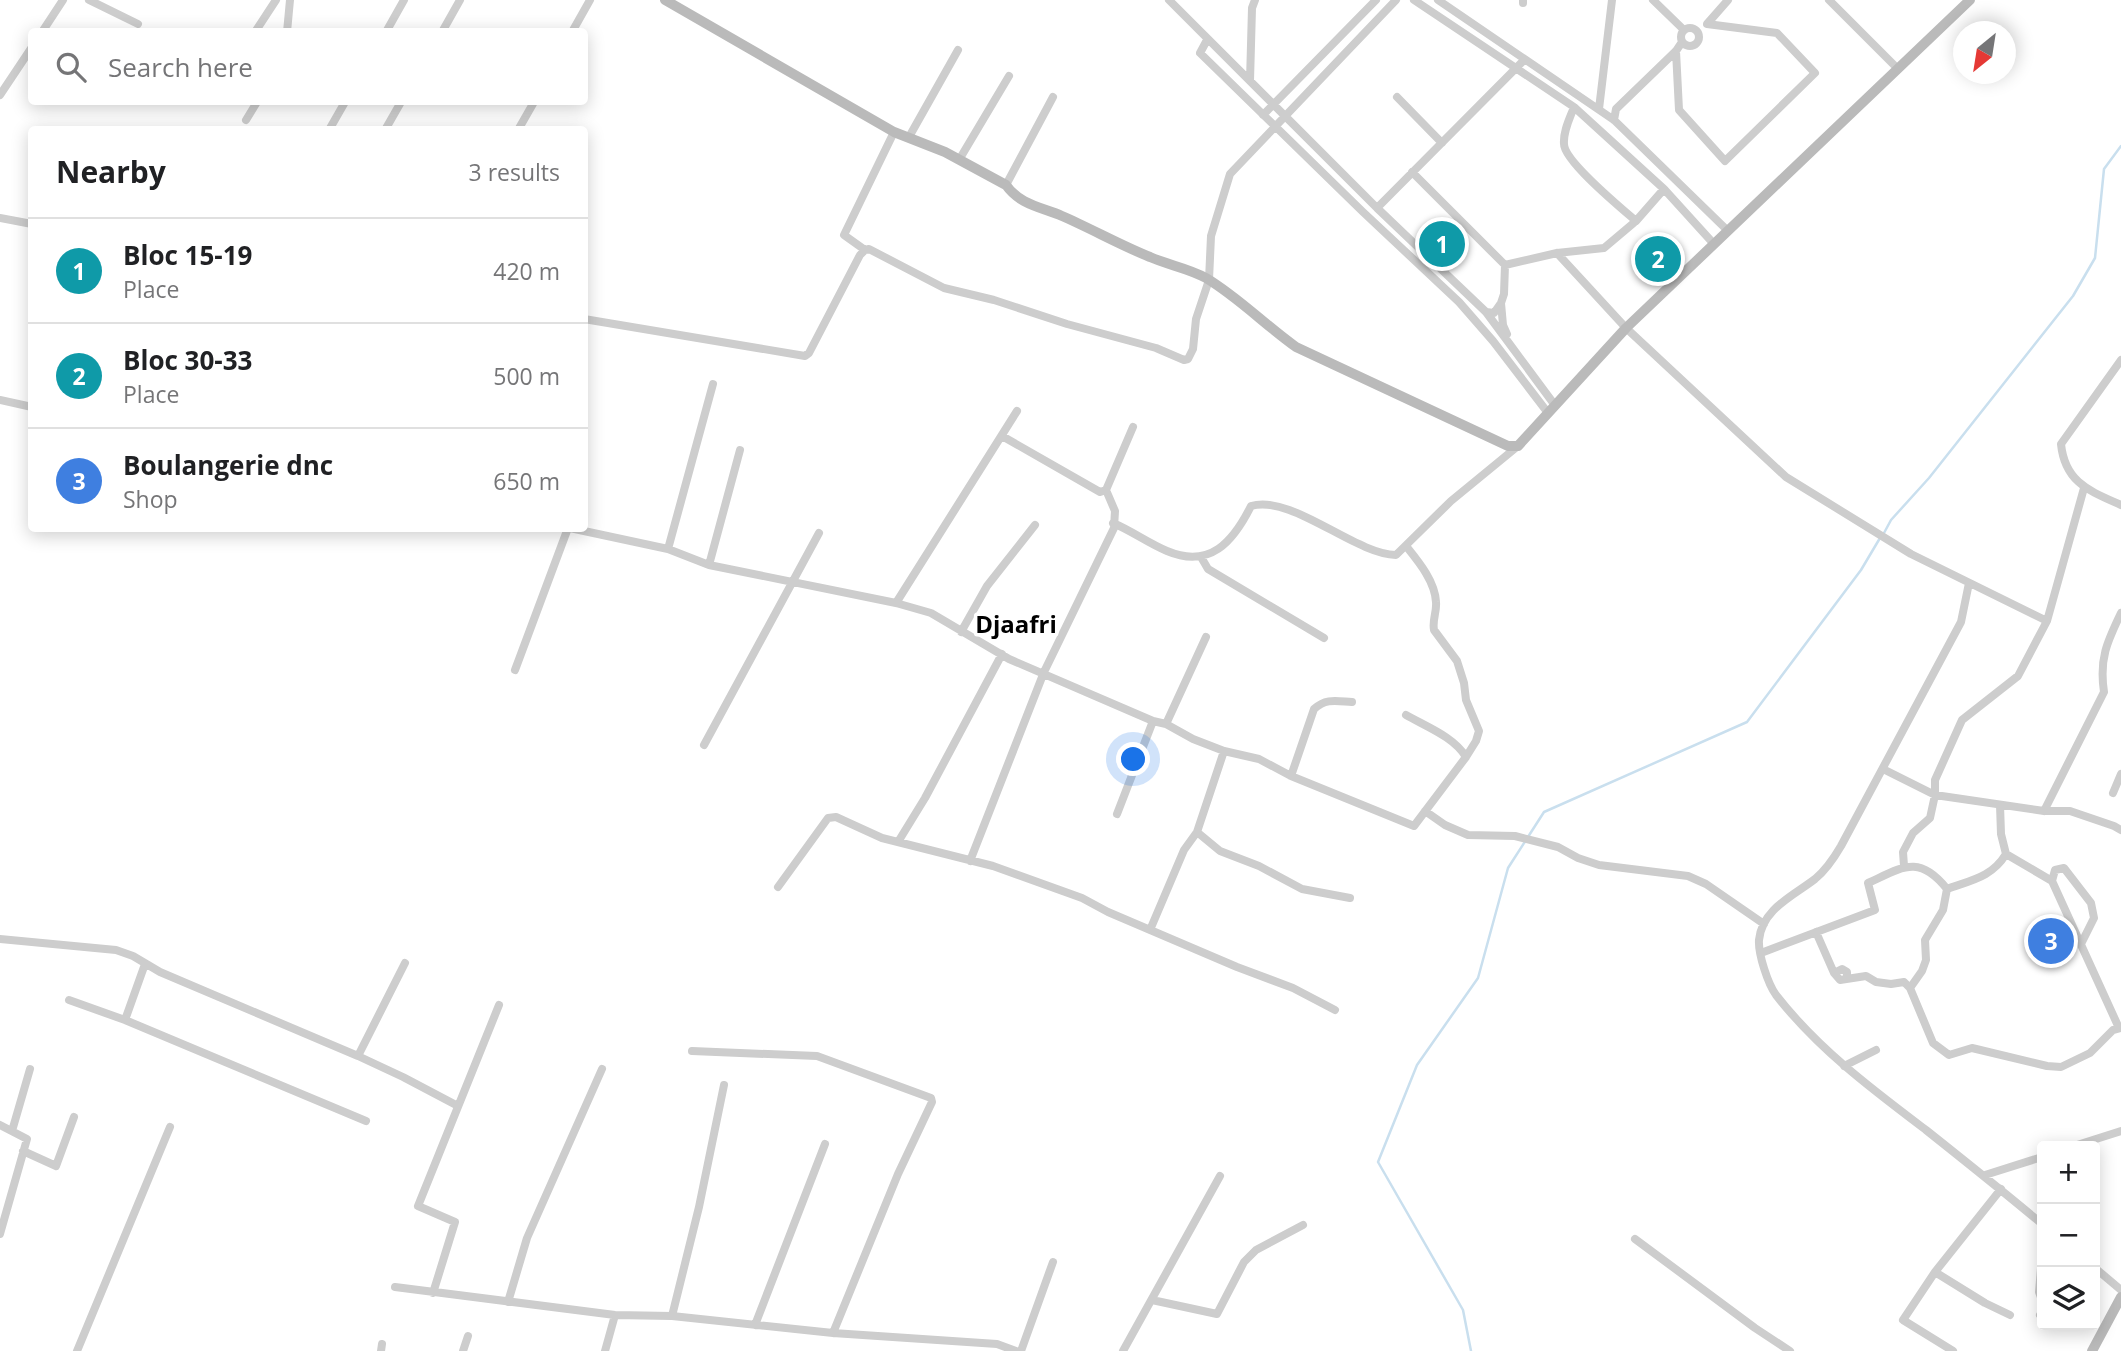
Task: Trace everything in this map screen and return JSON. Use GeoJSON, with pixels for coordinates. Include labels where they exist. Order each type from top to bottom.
{"type":"FeatureCollection","features":[{"type":"Feature","properties":{"kind":"street"},"geometry":{"type":"LineString","coordinates":[[44,28],[62,0]]}},
{"type":"Feature","properties":{"kind":"street"},"geometry":{"type":"LineString","coordinates":[[89,0],[138,24]]}},
{"type":"Feature","properties":{"kind":"street"},"geometry":{"type":"LineString","coordinates":[[258,28],[276,0]]}},
{"type":"Feature","properties":{"kind":"street"},"geometry":{"type":"LineString","coordinates":[[287,28],[290,0]]}},
{"type":"Feature","properties":{"kind":"street"},"geometry":{"type":"LineString","coordinates":[[388,28],[404,0]]}},
{"type":"Feature","properties":{"kind":"street"},"geometry":{"type":"LineString","coordinates":[[444,28],[460,0]]}},
{"type":"Feature","properties":{"kind":"street"},"geometry":{"type":"LineString","coordinates":[[574,28],[590,0]]}},
{"type":"Feature","properties":{"kind":"street"},"geometry":{"type":"LineString","coordinates":[[665,0],[894,132],[959,160],[1006,185],[1013,194],[1028,204],[1061,215],[1116,243],[1209,280],[1296,347],[1508,446],[1518,446]]}},
{"type":"Feature","properties":{"kind":"street"},"geometry":{"type":"LineString","coordinates":[[1169,0],[1486,313],[1518,355]]}},
{"type":"Feature","properties":{"kind":"street"},"geometry":{"type":"LineString","coordinates":[[1250,81],[1252,8],[1255,0]]}},
{"type":"Feature","properties":{"kind":"street"},"geometry":{"type":"LineString","coordinates":[[1263,115],[1376,0]]}},
{"type":"Feature","properties":{"kind":"street"},"geometry":{"type":"LineString","coordinates":[[894,132],[844,235],[864,250],[869,249],[944,288],[995,300],[1067,324],[1156,348],[1184,360],[1188,359],[1193,349],[1196,319],[1209,280],[1211,236],[1230,174],[1395,0]]}},
{"type":"Feature","properties":{"kind":"street"},"geometry":{"type":"LineString","coordinates":[[1414,0],[1574,107],[1664,189],[1713,243]]}},
{"type":"Feature","properties":{"kind":"street"},"geometry":{"type":"LineString","coordinates":[[1438,0],[1599,108],[1727,230]]}},
{"type":"Feature","properties":{"kind":"street"},"geometry":{"type":"LineString","coordinates":[[1599,108],[1612,0]]}},
{"type":"Feature","properties":{"kind":"street"},"geometry":{"type":"LineString","coordinates":[[1653,0],[1684,30]]}},
{"type":"Feature","properties":{"kind":"street"},"geometry":{"type":"LineString","coordinates":[[1698,31],[1728,0]]}},
{"type":"Feature","properties":{"kind":"street"},"geometry":{"type":"LineString","coordinates":[[1829,0],[1897,68]]}},
{"type":"Feature","properties":{"kind":"street"},"geometry":{"type":"LineString","coordinates":[[1113,523],[1133,531],[1168,552],[1200,557],[1210,555],[1237,532],[1251,506],[1258,504],[1294,513],[1396,555],[1451,500],[1518,446],[1626,328],[1970,0]]}},
{"type":"Feature","properties":{"kind":"street"},"geometry":{"type":"LineString","coordinates":[[1676,51],[1679,110],[1725,161],[1815,74],[1777,33],[1707,24]]}},
{"type":"Feature","properties":{"kind":"street"},"geometry":{"type":"LineString","coordinates":[[1614,120],[1616,109],[1676,51],[1682,42],[1684,30],[1692,27],[1698,31],[1699,40],[1696,44],[1690,46],[1682,42]]}},
{"type":"Feature","properties":{"kind":"street"},"geometry":{"type":"LineString","coordinates":[[1207,40],[1200,53],[1459,302],[1551,409]]}},
{"type":"Feature","properties":{"kind":"street"},"geometry":{"type":"LineString","coordinates":[[909,137],[958,50]]}},
{"type":"Feature","properties":{"kind":"street"},"geometry":{"type":"LineString","coordinates":[[0,95],[28,53]]}},
{"type":"Feature","properties":{"kind":"street"},"geometry":{"type":"LineString","coordinates":[[1377,208],[1524,60]]}},
{"type":"Feature","properties":{"kind":"street"},"geometry":{"type":"LineString","coordinates":[[959,160],[1009,76]]}},
{"type":"Feature","properties":{"kind":"street"},"geometry":{"type":"LineString","coordinates":[[1006,185],[1053,97]]}},
{"type":"Feature","properties":{"kind":"street"},"geometry":{"type":"LineString","coordinates":[[1397,97],[1442,143]]}},
{"type":"Feature","properties":{"kind":"street"},"geometry":{"type":"LineString","coordinates":[[246,120],[255,105]]}},
{"type":"Feature","properties":{"kind":"street"},"geometry":{"type":"LineString","coordinates":[[331,126],[343,105]]}},
{"type":"Feature","properties":{"kind":"street"},"geometry":{"type":"LineString","coordinates":[[387,126],[399,105]]}},
{"type":"Feature","properties":{"kind":"street"},"geometry":{"type":"LineString","coordinates":[[521,126],[532,105]]}},
{"type":"Feature","properties":{"kind":"street"},"geometry":{"type":"LineString","coordinates":[[1574,107],[1563,147],[1574,164],[1636,221]]}},
{"type":"Feature","properties":{"kind":"street"},"geometry":{"type":"LineString","coordinates":[[1412,172],[1505,265],[1501,303],[1494,313],[1486,313]]}},
{"type":"Feature","properties":{"kind":"street"},"geometry":{"type":"LineString","coordinates":[[1505,265],[1556,254],[1604,248],[1636,221],[1664,189]]}},
{"type":"Feature","properties":{"kind":"street"},"geometry":{"type":"LineString","coordinates":[[0,218],[28,223]]}},
{"type":"Feature","properties":{"kind":"street"},"geometry":{"type":"LineString","coordinates":[[588,320],[805,356],[810,353],[864,250]]}},
{"type":"Feature","properties":{"kind":"street"},"geometry":{"type":"LineString","coordinates":[[1556,254],[1626,328],[1774,468],[1798,486],[1911,554],[2047,621]]}},
{"type":"Feature","properties":{"kind":"street"},"geometry":{"type":"LineString","coordinates":[[1501,303],[1503,325],[1551,409]]}},
{"type":"Feature","properties":{"kind":"street"},"geometry":{"type":"LineString","coordinates":[[2121,360],[2061,444],[2066,468],[2084,488],[2121,505]]}},
{"type":"Feature","properties":{"kind":"street"},"geometry":{"type":"LineString","coordinates":[[667,549],[713,384]]}},
{"type":"Feature","properties":{"kind":"street"},"geometry":{"type":"LineString","coordinates":[[0,400],[28,406]]}},
{"type":"Feature","properties":{"kind":"street"},"geometry":{"type":"LineString","coordinates":[[896,603],[1017,411]]}},
{"type":"Feature","properties":{"kind":"street"},"geometry":{"type":"LineString","coordinates":[[970,861],[1044,673],[1114,527],[1115,511],[1105,490],[1133,426]]}},
{"type":"Feature","properties":{"kind":"street"},"geometry":{"type":"LineString","coordinates":[[1002,436],[1100,492],[1105,490]]}},
{"type":"Feature","properties":{"kind":"street"},"geometry":{"type":"LineString","coordinates":[[709,565],[740,450]]}},
{"type":"Feature","properties":{"kind":"street"},"geometry":{"type":"LineString","coordinates":[[1904,866],[1903,852],[1913,833],[1930,818],[1935,780],[1962,720],[2018,676],[2047,621],[2084,488]]}},
{"type":"Feature","properties":{"kind":"street"},"geometry":{"type":"LineString","coordinates":[[961,632],[987,586],[1035,525]]}},
{"type":"Feature","properties":{"kind":"street"},"geometry":{"type":"LineString","coordinates":[[515,670],[567,532]]}},
{"type":"Feature","properties":{"kind":"street"},"geometry":{"type":"LineString","coordinates":[[588,532],[667,549],[709,565],[896,603],[931,613],[1002,654],[1044,673],[1224,751],[1259,759],[1292,776],[1414,826],[1466,757],[1479,731],[1466,700],[1457,661],[1434,630],[1437,603],[1434,593],[1421,566],[1406,546]]}},
{"type":"Feature","properties":{"kind":"street"},"geometry":{"type":"LineString","coordinates":[[704,745],[819,533]]}},
{"type":"Feature","properties":{"kind":"street"},"geometry":{"type":"LineString","coordinates":[[1200,557],[1208,569],[1325,638]]}},
{"type":"Feature","properties":{"kind":"street"},"geometry":{"type":"LineString","coordinates":[[1969,583],[1965,613],[1961,622],[1830,863],[1816,878],[1778,906],[1764,924],[1759,941],[1765,973],[1775,993],[1844,1066],[2037,1220]]}},
{"type":"Feature","properties":{"kind":"street"},"geometry":{"type":"LineString","coordinates":[[2044,811],[2104,692],[2104,649],[2121,613]]}},
{"type":"Feature","properties":{"kind":"street"},"geometry":{"type":"LineString","coordinates":[[1166,724],[1206,637]]}},
{"type":"Feature","properties":{"kind":"street"},"geometry":{"type":"LineString","coordinates":[[898,842],[925,798],[1002,654]]}},
{"type":"Feature","properties":{"kind":"street"},"geometry":{"type":"LineString","coordinates":[[1292,776],[1314,709],[1329,700],[1352,702]]}},
{"type":"Feature","properties":{"kind":"street"},"geometry":{"type":"LineString","coordinates":[[1406,715],[1449,740],[1461,749],[1466,757]]}},
{"type":"Feature","properties":{"kind":"street"},"geometry":{"type":"LineString","coordinates":[[1117,814],[1153,721]]}},
{"type":"Feature","properties":{"kind":"street"},"geometry":{"type":"LineString","coordinates":[[1150,930],[1184,850],[1197,832],[1224,751]]}},
{"type":"Feature","properties":{"kind":"street"},"geometry":{"type":"LineString","coordinates":[[1883,769],[1935,795],[2044,811],[2070,811],[2121,830]]}},
{"type":"Feature","properties":{"kind":"street"},"geometry":{"type":"LineString","coordinates":[[2113,793],[2121,774]]}},
{"type":"Feature","properties":{"kind":"street"},"geometry":{"type":"LineString","coordinates":[[1816,932],[1840,980],[1866,976],[1876,982],[1903,982],[1910,988],[1933,1043],[1949,1055],[1972,1048],[2061,1067],[2090,1053],[2113,1030],[2120,1028],[2052,881],[2006,854],[2001,834],[2000,805]]}},
{"type":"Feature","properties":{"kind":"street"},"geometry":{"type":"LineString","coordinates":[[1425,811],[1445,825],[1468,835],[1515,836],[1558,847],[1599,865],[1688,876],[1706,884],[1764,924]]}},
{"type":"Feature","properties":{"kind":"street"},"geometry":{"type":"LineString","coordinates":[[778,887],[828,818],[836,817],[882,838],[993,866],[1082,898],[1150,930],[1293,988],[1335,1010]]}},
{"type":"Feature","properties":{"kind":"street"},"geometry":{"type":"LineString","coordinates":[[1197,832],[1220,851],[1259,866],[1302,889],[1350,898]]}},
{"type":"Feature","properties":{"kind":"street"},"geometry":{"type":"LineString","coordinates":[[1947,889],[1992,873],[2006,854]]}},
{"type":"Feature","properties":{"kind":"street"},"geometry":{"type":"LineString","coordinates":[[1761,953],[1875,910],[1868,883],[1904,866],[1925,869],[1947,889]]}},
{"type":"Feature","properties":{"kind":"street"},"geometry":{"type":"LineString","coordinates":[[2052,881],[2055,870],[2064,869],[2091,903],[2094,918],[2081,944]]}},
{"type":"Feature","properties":{"kind":"street"},"geometry":{"type":"LineString","coordinates":[[1910,988],[1922,971],[1926,960],[1925,940],[1943,910],[1947,889]]}},
{"type":"Feature","properties":{"kind":"street"},"geometry":{"type":"LineString","coordinates":[[0,939],[116,950],[133,956],[145,964],[358,1056],[458,1106]]}},
{"type":"Feature","properties":{"kind":"street"},"geometry":{"type":"LineString","coordinates":[[358,1056],[405,963]]}},
{"type":"Feature","properties":{"kind":"street"},"geometry":{"type":"LineString","coordinates":[[125,1020],[145,964]]}},
{"type":"Feature","properties":{"kind":"street"},"geometry":{"type":"LineString","coordinates":[[69,1000],[125,1020],[366,1121]]}},
{"type":"Feature","properties":{"kind":"street"},"geometry":{"type":"LineString","coordinates":[[433,1293],[455,1222],[418,1206],[499,1005]]}},
{"type":"Feature","properties":{"kind":"street"},"geometry":{"type":"LineString","coordinates":[[692,1051],[817,1056],[931,1098],[932,1102],[898,1174],[833,1333]]}},
{"type":"Feature","properties":{"kind":"street"},"geometry":{"type":"LineString","coordinates":[[1844,1066],[1876,1051]]}},
{"type":"Feature","properties":{"kind":"street"},"geometry":{"type":"LineString","coordinates":[[12,1131],[30,1069]]}},
{"type":"Feature","properties":{"kind":"street"},"geometry":{"type":"LineString","coordinates":[[508,1302],[527,1238],[602,1069]]}},
{"type":"Feature","properties":{"kind":"street"},"geometry":{"type":"LineString","coordinates":[[672,1316],[699,1206],[724,1085]]}},
{"type":"Feature","properties":{"kind":"street"},"geometry":{"type":"LineString","coordinates":[[23,1151],[56,1166],[74,1117]]}},
{"type":"Feature","properties":{"kind":"street"},"geometry":{"type":"LineString","coordinates":[[0,1125],[27,1139],[0,1232]]}},
{"type":"Feature","properties":{"kind":"street"},"geometry":{"type":"LineString","coordinates":[[77,1351],[170,1127]]}},
{"type":"Feature","properties":{"kind":"street"},"geometry":{"type":"LineString","coordinates":[[2090,1141],[2121,1131]]}},
{"type":"Feature","properties":{"kind":"street"},"geometry":{"type":"LineString","coordinates":[[755,1325],[825,1144]]}},
{"type":"Feature","properties":{"kind":"street"},"geometry":{"type":"LineString","coordinates":[[1984,1175],[2037,1159]]}},
{"type":"Feature","properties":{"kind":"street"},"geometry":{"type":"LineString","coordinates":[[1123,1351],[1220,1176]]}},
{"type":"Feature","properties":{"kind":"street"},"geometry":{"type":"LineString","coordinates":[[1953,1351],[1903,1320],[1935,1272],[2001,1189]]}},
{"type":"Feature","properties":{"kind":"street"},"geometry":{"type":"LineString","coordinates":[[1152,1300],[1217,1314],[1244,1262],[1256,1250],[1303,1225]]}},
{"type":"Feature","properties":{"kind":"street"},"geometry":{"type":"LineString","coordinates":[[1635,1239],[1790,1351]]}},
{"type":"Feature","properties":{"kind":"street"},"geometry":{"type":"LineString","coordinates":[[395,1287],[615,1315],[672,1316],[833,1333],[997,1344],[1019,1351],[1053,1262]]}},
{"type":"Feature","properties":{"kind":"street"},"geometry":{"type":"LineString","coordinates":[[1935,1272],[2010,1315]]}},
{"type":"Feature","properties":{"kind":"street"},"geometry":{"type":"LineString","coordinates":[[2100,1272],[2121,1290]]}},
{"type":"Feature","properties":{"kind":"street"},"geometry":{"type":"LineString","coordinates":[[2092,1351],[2120,1304]]}},
{"type":"Feature","properties":{"kind":"street"},"geometry":{"type":"LineString","coordinates":[[605,1351],[615,1315]]}},
{"type":"Feature","properties":{"kind":"street"},"geometry":{"type":"LineString","coordinates":[[463,1351],[468,1336]]}},
{"type":"Feature","properties":{"kind":"waterway"},"geometry":{"type":"LineString","coordinates":[[1884,533],[1891,520],[1929,478],[2073,296],[2095,258],[2104,169],[2121,146]]}},
{"type":"Feature","properties":{"kind":"waterway"},"geometry":{"type":"LineString","coordinates":[[1471,1351],[1463,1310],[1378,1162],[1417,1065],[1478,978],[1508,868],[1544,812],[1747,722],[1861,570],[1880,538]]}},
{"type":"Feature","properties":{"kind":"place","name":"Bloc 15-19"},"geometry":{"type":"Point","coordinates":[1442,244]}},
{"type":"Feature","properties":{"kind":"place","name":"Bloc 30-33"},"geometry":{"type":"Point","coordinates":[1658,259]}},
{"type":"Feature","properties":{"kind":"place","name":"Boulangerie dnc"},"geometry":{"type":"Point","coordinates":[2051,941]}},
{"type":"Feature","properties":{"kind":"district","name":"Djaafri"},"geometry":{"type":"Point","coordinates":[1016,625]}}]}
